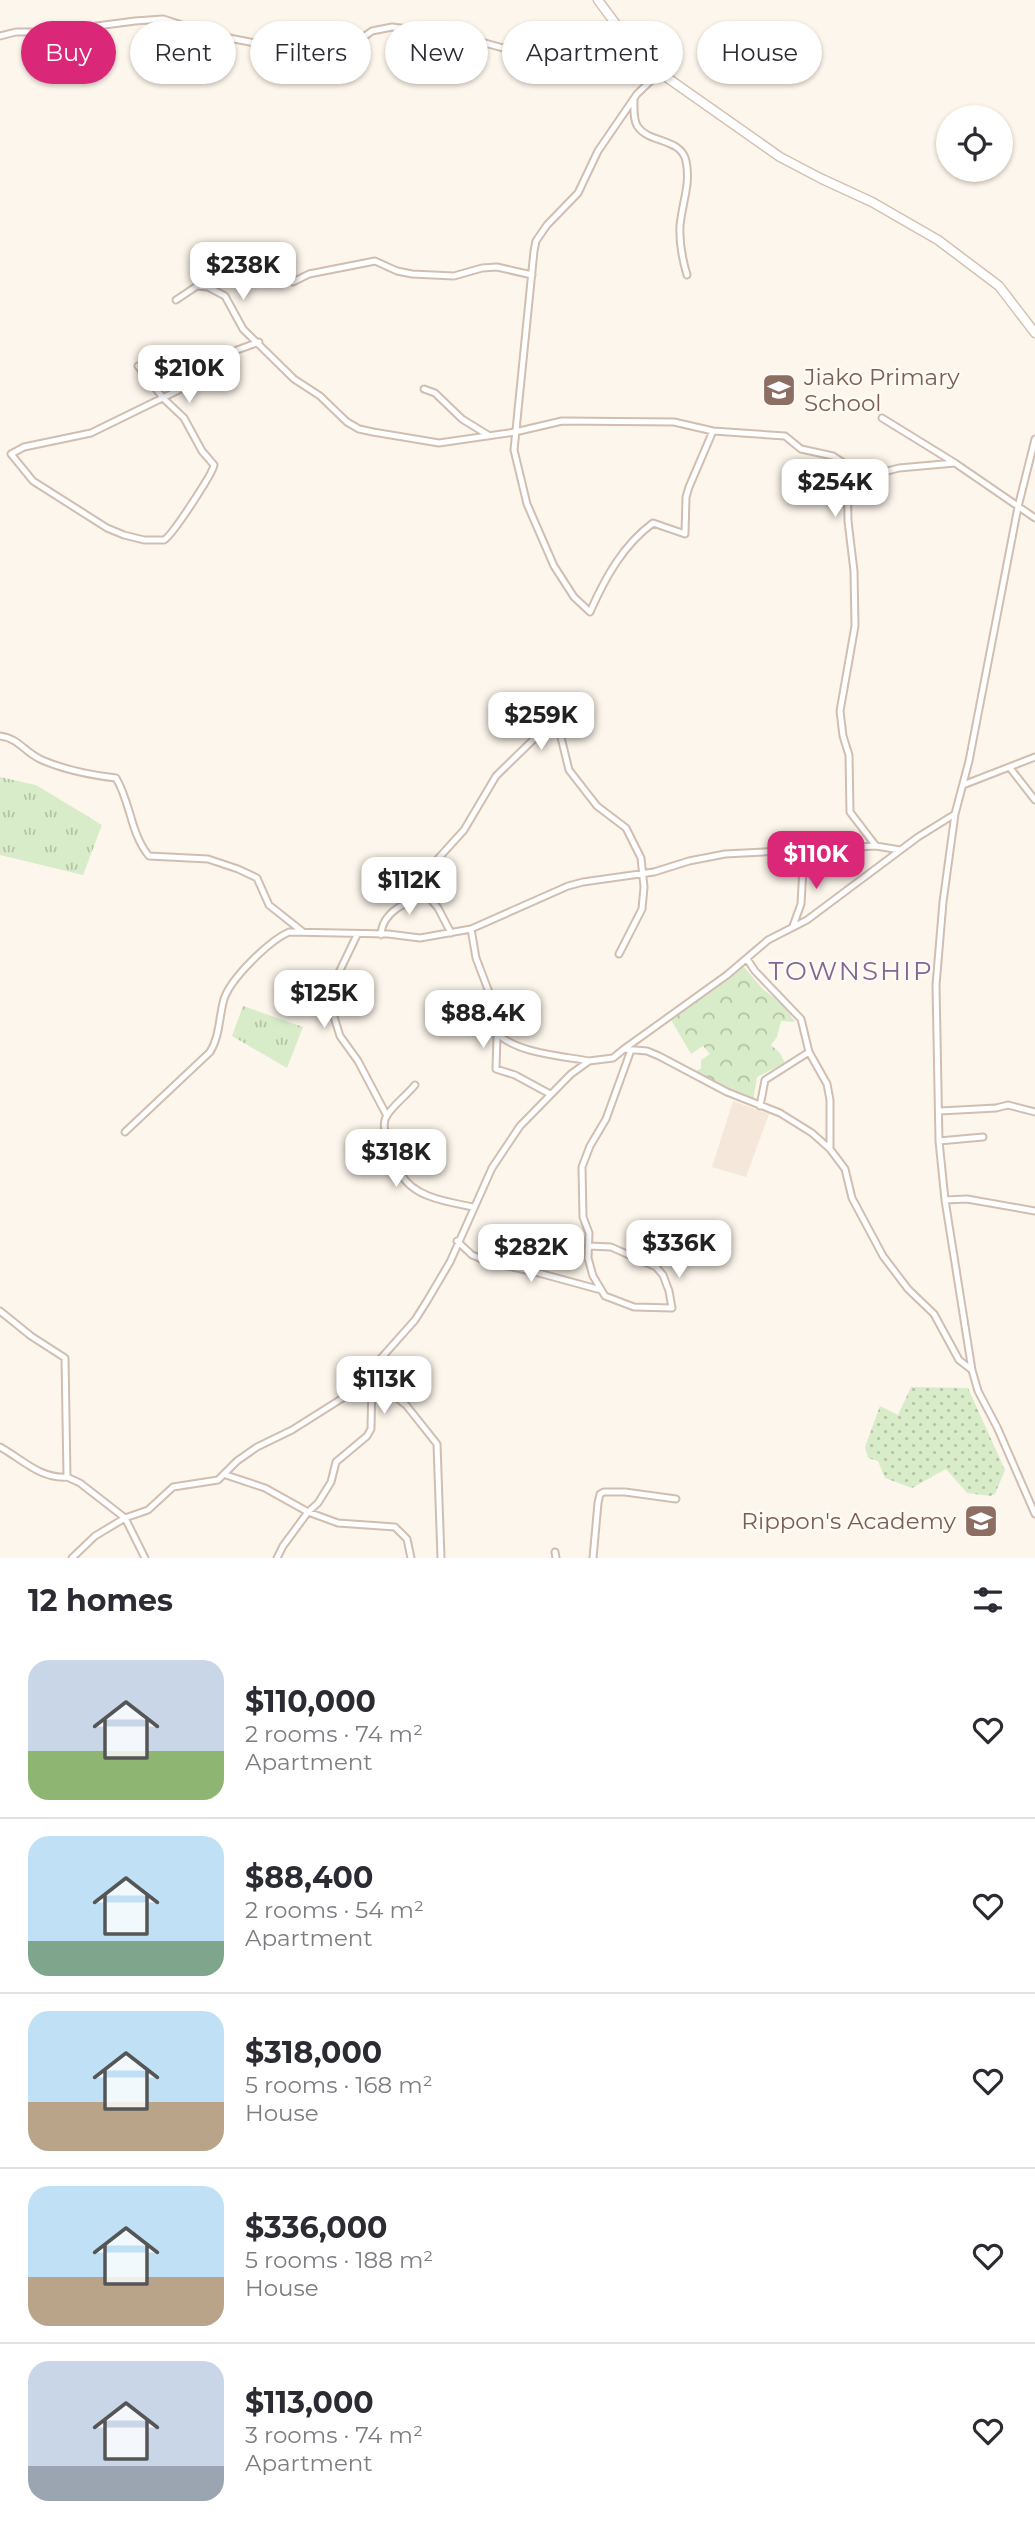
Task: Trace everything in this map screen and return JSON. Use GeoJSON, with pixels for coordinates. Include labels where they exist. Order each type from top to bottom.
{"type":"FeatureCollection","features":[{"type":"Feature","properties":{"kind":"street"},"geometry":{"type":"LineString","coordinates":[[598,0],[615,21]]}},
{"type":"Feature","properties":{"kind":"street"},"geometry":{"type":"LineString","coordinates":[[0,36],[16,32],[51,32],[135,20],[163,19],[312,62],[339,58],[355,49],[372,31],[392,27],[452,34],[502,48]]}},
{"type":"Feature","properties":{"kind":"street"},"geometry":{"type":"LineString","coordinates":[[649,84],[634,100],[598,151],[578,193],[540,235],[535,245],[514,450],[527,504],[558,575],[574,597],[590,612],[624,551],[643,530],[653,523],[685,534],[686,497],[713,431]]}},
{"type":"Feature","properties":{"kind":"street"},"geometry":{"type":"LineString","coordinates":[[677,84],[780,156],[872,202],[938,240],[999,286],[1035,333]]}},
{"type":"Feature","properties":{"kind":"street"},"geometry":{"type":"LineString","coordinates":[[634,100],[636,123],[640,130],[673,145],[682,152],[686,160],[687,197],[680,227],[681,254],[687,275]]}},
{"type":"Feature","properties":{"kind":"street"},"geometry":{"type":"LineString","coordinates":[[293,282],[309,274],[375,261],[404,274],[454,276],[481,268],[498,267],[532,275]]}},
{"type":"Feature","properties":{"kind":"street"},"geometry":{"type":"LineString","coordinates":[[176,300],[197,286],[219,292],[227,299],[243,329],[294,379],[320,396],[347,422],[359,429],[432,443],[515,432],[556,422],[674,422],[713,431],[785,436],[801,449],[838,458],[847,466],[872,475],[899,468],[956,463]]}},
{"type":"Feature","properties":{"kind":"street"},"geometry":{"type":"LineString","coordinates":[[138,366],[163,398],[184,418],[202,452],[214,465],[213,471],[194,496],[177,528],[164,540],[124,536],[107,528],[33,481],[11,454],[24,447],[91,433],[163,398],[194,383],[237,350],[259,342]]}},
{"type":"Feature","properties":{"kind":"street"},"geometry":{"type":"LineString","coordinates":[[424,389],[435,393],[462,419],[488,435]]}},
{"type":"Feature","properties":{"kind":"street"},"geometry":{"type":"LineString","coordinates":[[881,418],[956,463],[1035,518]]}},
{"type":"Feature","properties":{"kind":"street"},"geometry":{"type":"LineString","coordinates":[[1035,439],[1018,507],[964,785],[955,814],[943,902],[936,985],[939,1142],[945,1200],[972,1370],[978,1391],[998,1427],[1035,1514]]}},
{"type":"Feature","properties":{"kind":"street"},"geometry":{"type":"LineString","coordinates":[[847,466],[855,626],[840,711],[849,755],[850,812],[876,846]]}},
{"type":"Feature","properties":{"kind":"street"},"geometry":{"type":"LineString","coordinates":[[451,933],[438,908],[427,895],[424,884],[426,872],[464,830],[496,776],[536,737],[557,721],[569,770],[597,806],[631,835],[640,858],[643,874],[642,909],[620,954]]}},
{"type":"Feature","properties":{"kind":"street"},"geometry":{"type":"LineString","coordinates":[[0,736],[13,738],[32,754],[52,764],[85,774],[116,778],[128,801],[137,840],[149,856],[208,859],[247,873],[257,878],[269,905],[303,932]]}},
{"type":"Feature","properties":{"kind":"street"},"geometry":{"type":"LineString","coordinates":[[964,785],[1035,757]]}},
{"type":"Feature","properties":{"kind":"street"},"geometry":{"type":"LineString","coordinates":[[1010,768],[1035,800]]}},
{"type":"Feature","properties":{"kind":"street"},"geometry":{"type":"LineString","coordinates":[[497,1035],[550,1055],[589,1061],[607,1060],[627,1049],[747,959],[768,940],[807,920],[900,850],[955,814]]}},
{"type":"Feature","properties":{"kind":"street"},"geometry":{"type":"LineString","coordinates":[[125,1132],[210,1052],[216,1041],[225,997],[237,977],[289,932],[421,938],[471,929],[568,886],[643,874],[726,854],[876,846],[900,850]]}},
{"type":"Feature","properties":{"kind":"street"},"geometry":{"type":"LineString","coordinates":[[793,926],[802,904],[804,850]]}},
{"type":"Feature","properties":{"kind":"street"},"geometry":{"type":"LineString","coordinates":[[381,935],[388,915],[406,903],[427,895]]}},
{"type":"Feature","properties":{"kind":"street"},"geometry":{"type":"LineString","coordinates":[[471,929],[475,958],[492,1000],[497,1035],[496,1069],[515,1075],[550,1094]]}},
{"type":"Feature","properties":{"kind":"street"},"geometry":{"type":"LineString","coordinates":[[357,935],[330,991],[329,1001],[340,1036],[358,1061],[387,1116],[386,1133],[400,1172],[407,1181],[439,1200],[473,1206]]}},
{"type":"Feature","properties":{"kind":"street"},"geometry":{"type":"LineString","coordinates":[[747,959],[801,1019],[809,1052],[827,1084],[830,1100],[830,1149]]}},
{"type":"Feature","properties":{"kind":"street"},"geometry":{"type":"LineString","coordinates":[[627,1049],[647,1051],[659,1056],[726,1092],[780,1113],[812,1133],[830,1149],[845,1169],[852,1198],[883,1256],[908,1289],[934,1314],[960,1360],[972,1370]]}},
{"type":"Feature","properties":{"kind":"street"},"geometry":{"type":"LineString","coordinates":[[589,1246],[611,1247],[656,1267],[663,1275],[672,1308],[634,1307],[605,1296],[590,1268],[589,1246],[589,1233],[583,1217],[582,1167],[590,1146],[607,1119],[627,1049]]}},
{"type":"Feature","properties":{"kind":"street"},"geometry":{"type":"LineString","coordinates":[[760,1106],[765,1080],[809,1052]]}},
{"type":"Feature","properties":{"kind":"street"},"geometry":{"type":"LineString","coordinates":[[72,1558],[86,1542],[125,1518],[148,1510],[173,1487],[213,1482],[226,1475],[237,1461],[257,1447],[292,1430],[357,1390],[415,1320],[450,1262],[473,1206],[509,1141],[550,1094],[589,1061]]}},
{"type":"Feature","properties":{"kind":"street"},"geometry":{"type":"LineString","coordinates":[[387,1116],[415,1085]]}},
{"type":"Feature","properties":{"kind":"street"},"geometry":{"type":"LineString","coordinates":[[940,1111],[1011,1105],[1035,1112]]}},
{"type":"Feature","properties":{"kind":"street"},"geometry":{"type":"LineString","coordinates":[[939,1142],[983,1138]]}},
{"type":"Feature","properties":{"kind":"street"},"geometry":{"type":"LineString","coordinates":[[945,1200],[967,1199],[1035,1211]]}},
{"type":"Feature","properties":{"kind":"street"},"geometry":{"type":"LineString","coordinates":[[457,1241],[472,1255],[485,1261],[601,1290]]}},
{"type":"Feature","properties":{"kind":"street"},"geometry":{"type":"LineString","coordinates":[[0,1311],[65,1358],[67,1477]]}},
{"type":"Feature","properties":{"kind":"street"},"geometry":{"type":"LineString","coordinates":[[278,1558],[283,1546],[331,1482],[336,1462],[369,1433],[370,1377]]}},
{"type":"Feature","properties":{"kind":"street"},"geometry":{"type":"LineString","coordinates":[[370,1377],[406,1405],[437,1444],[441,1558]]}},
{"type":"Feature","properties":{"kind":"street"},"geometry":{"type":"LineString","coordinates":[[0,1447],[29,1466],[49,1475],[67,1477],[80,1483],[104,1500],[125,1518],[145,1558]]}},
{"type":"Feature","properties":{"kind":"street"},"geometry":{"type":"LineString","coordinates":[[226,1475],[265,1489],[308,1512],[338,1523],[395,1527],[407,1539],[411,1558]]}},
{"type":"Feature","properties":{"kind":"street"},"geometry":{"type":"LineString","coordinates":[[593,1558],[600,1494],[617,1491],[676,1499]]}},
{"type":"Feature","properties":{"kind":"shaded area"},"geometry":{"type":"Polygon","coordinates":[[[733,1101],[769,1114],[746,1177],[712,1167],[733,1101]]]}},
{"type":"Feature","properties":{"kind":"green space"},"geometry":{"type":"Polygon","coordinates":[[[0,777],[36,785],[102,825],[83,875],[0,855],[0,777]]]}},
{"type":"Feature","properties":{"kind":"green space"},"geometry":{"type":"Polygon","coordinates":[[[743,966],[763,989],[784,1006],[795,1022],[781,1021],[777,1037],[771,1045],[780,1053],[785,1063],[757,1077],[753,1101],[695,1076],[697,1070],[701,1069],[701,1060],[710,1054],[703,1046],[691,1054],[670,1018],[743,966]]]}},
{"type":"Feature","properties":{"kind":"green space"},"geometry":{"type":"Polygon","coordinates":[[[243,1006],[303,1027],[287,1068],[232,1036],[243,1006]]]}},
{"type":"Feature","properties":{"kind":"green space"},"geometry":{"type":"Polygon","coordinates":[[[911,1387],[968,1388],[1005,1470],[995,1494],[990,1496],[967,1493],[946,1469],[912,1488],[885,1478],[878,1461],[868,1458],[865,1447],[880,1406],[898,1415],[911,1387]]]}},
{"type":"Feature","properties":{"kind":"place","name":"Jiako Primary School"},"geometry":{"type":"Point","coordinates":[779,390]}},
{"type":"Feature","properties":{"kind":"place","name":"Rippon's Academy"},"geometry":{"type":"Point","coordinates":[981,1521]}},
{"type":"Feature","properties":{"kind":"district","name":"TOWNSHIP"},"geometry":{"type":"Point","coordinates":[851,971]}}]}
